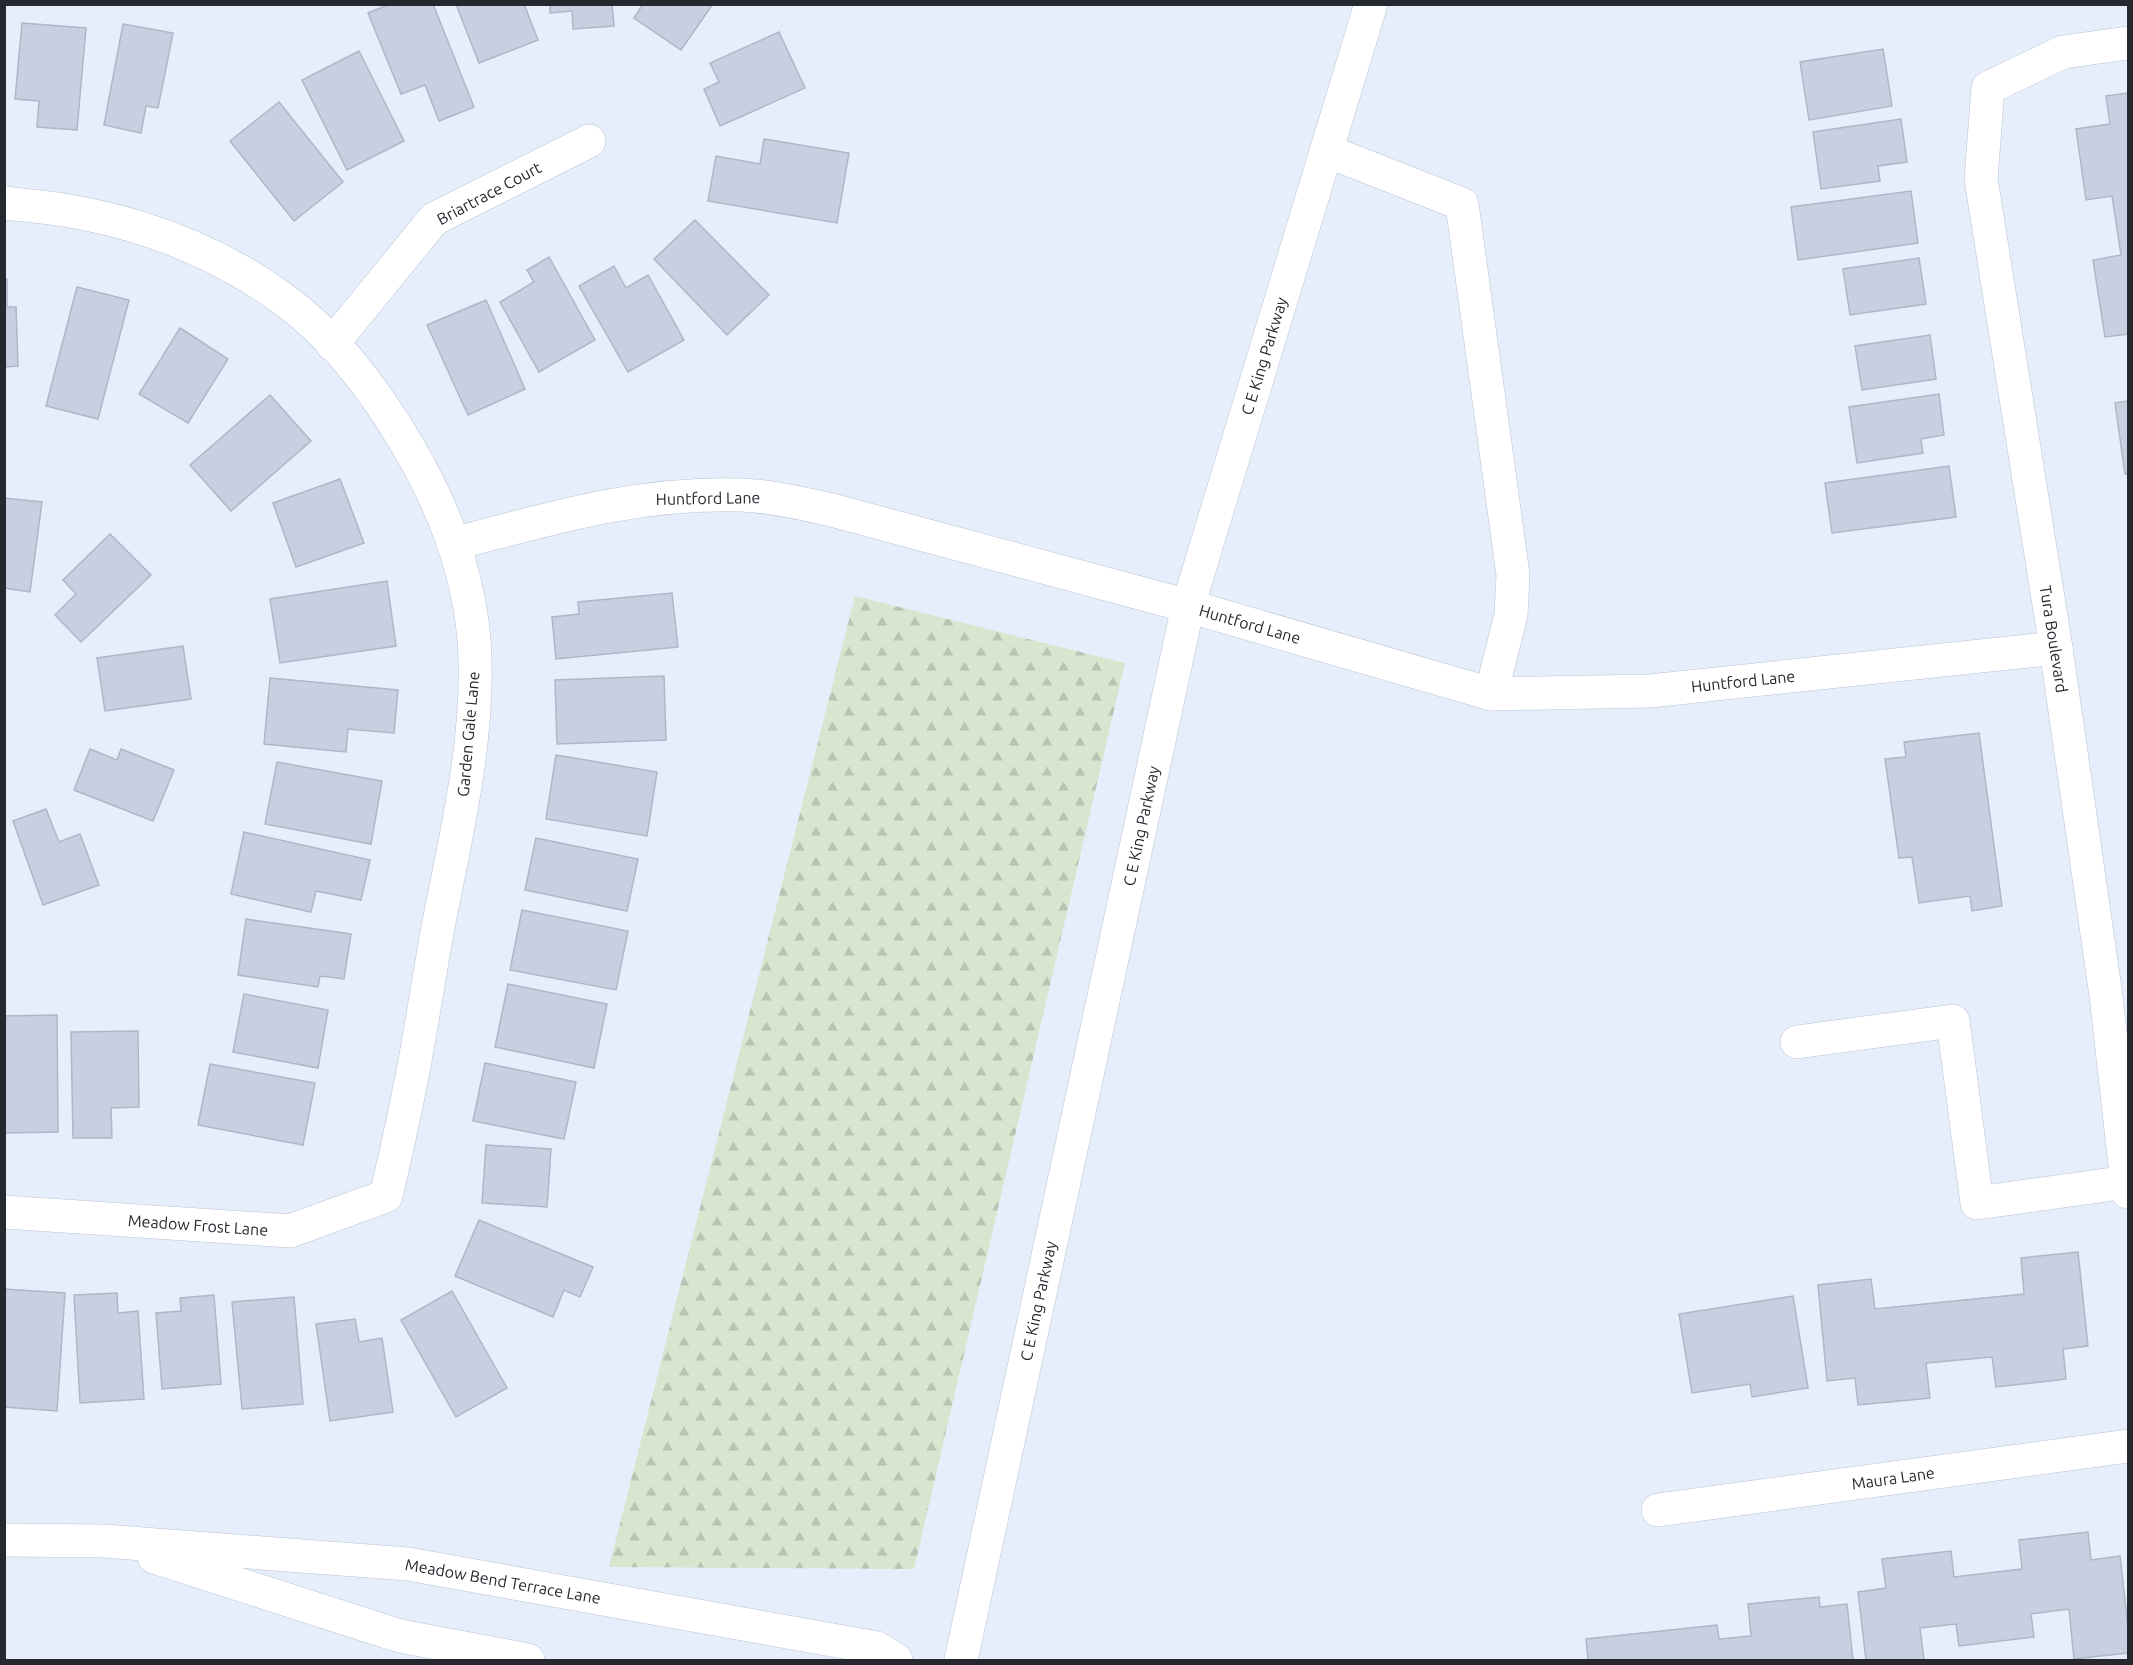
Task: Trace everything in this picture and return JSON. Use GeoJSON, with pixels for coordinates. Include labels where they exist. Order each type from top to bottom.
{"type":"FeatureCollection","features":[{"type":"Feature","properties":{"kind":"street","name":"C E King Parkway"},"geometry":{"type":"LineString","coordinates":[[961,1660],[1188,606],[1371,4]]}},
{"type":"Feature","properties":{"kind":"street","name":"Tura Boulevard"},"geometry":{"type":"LineString","coordinates":[[2128,43],[2064,52],[1988,87],[1982,179],[2056,648],[2117,995],[2128,1187]]}},
{"type":"Feature","properties":{"kind":"street","name":"Briartrace Court"},"geometry":{"type":"LineString","coordinates":[[332,344],[434,219],[589,141]]}},
{"type":"Feature","properties":{"kind":"street"},"geometry":{"type":"LineString","coordinates":[[1327,151],[1462,204],[1514,575],[1511,615],[1491,694]]}},
{"type":"Feature","properties":{"kind":"street","name":"Garden Gale Lane"},"geometry":{"type":"LineString","coordinates":[[4,203],[87,214],[176,240],[231,266],[267,288],[310,321],[354,368],[391,417],[423,471],[453,544],[464,580],[473,636],[475,665],[472,721],[461,806],[415,1061],[386,1196]]}},
{"type":"Feature","properties":{"kind":"street","name":"Huntford Lane"},"geometry":{"type":"LineString","coordinates":[[453,544],[543,519],[625,502],[670,497],[744,495],[778,499],[828,509],[1188,606],[1491,694],[1650,691],[2056,648]]}},
{"type":"Feature","properties":{"kind":"street"},"geometry":{"type":"LineString","coordinates":[[1797,1042],[1953,1021],[1977,1203],[2128,1187]]}},
{"type":"Feature","properties":{"kind":"street","name":"Meadow Frost Lane"},"geometry":{"type":"LineString","coordinates":[[4,1212],[290,1231],[386,1196]]}},
{"type":"Feature","properties":{"kind":"street","name":"Maura Lane"},"geometry":{"type":"LineString","coordinates":[[1658,1510],[2128,1446]]}},
{"type":"Feature","properties":{"kind":"street","name":"Meadow Bend Terrace Lane"},"geometry":{"type":"LineString","coordinates":[[4,1540],[104,1541],[408,1564],[877,1648],[896,1660]]}},
{"type":"Feature","properties":{"kind":"street","name":"Meadow Bend Terrace Lane"},"geometry":{"type":"LineString","coordinates":[[104,1541],[400,1636],[528,1660]]}},
{"type":"Feature","properties":{"kind":"green space"},"geometry":{"type":"Polygon","coordinates":[[[855,596],[1125,663],[914,1569],[609,1567],[855,596]]]}},
{"type":"Feature","properties":{"kind":"building"},"geometry":{"type":"Polygon","coordinates":[[[390,4],[433,4],[474,107],[439,121],[425,85],[401,94],[368,13],[390,4]]]}},
{"type":"Feature","properties":{"kind":"building"},"geometry":{"type":"Polygon","coordinates":[[[456,4],[524,4],[538,40],[479,63],[456,4]]]}},
{"type":"Feature","properties":{"kind":"building"},"geometry":{"type":"Polygon","coordinates":[[[550,4],[612,4],[614,26],[573,29],[572,11],[550,13],[550,4]]]}},
{"type":"Feature","properties":{"kind":"building"},"geometry":{"type":"Polygon","coordinates":[[[643,4],[713,4],[681,50],[634,18],[643,4]]]}},
{"type":"Feature","properties":{"kind":"building"},"geometry":{"type":"Polygon","coordinates":[[[22,23],[86,28],[77,130],[37,127],[39,101],[15,99],[22,23]]]}},
{"type":"Feature","properties":{"kind":"building"},"geometry":{"type":"Polygon","coordinates":[[[123,24],[173,33],[158,108],[146,106],[141,133],[104,125],[123,24]]]}},
{"type":"Feature","properties":{"kind":"building"},"geometry":{"type":"Polygon","coordinates":[[[779,32],[805,88],[720,126],[704,89],[719,82],[710,63],[779,32]]]}},
{"type":"Feature","properties":{"kind":"building"},"geometry":{"type":"Polygon","coordinates":[[[1883,49],[1892,106],[1809,120],[1800,62],[1883,49]]]}},
{"type":"Feature","properties":{"kind":"building"},"geometry":{"type":"Polygon","coordinates":[[[359,51],[404,141],[347,170],[302,80],[359,51]]]}},
{"type":"Feature","properties":{"kind":"building"},"geometry":{"type":"Polygon","coordinates":[[[2128,93],[2128,334],[2105,337],[2093,260],[2121,255],[2112,196],[2086,200],[2076,129],[2110,124],[2106,96],[2128,93]]]}},
{"type":"Feature","properties":{"kind":"building"},"geometry":{"type":"Polygon","coordinates":[[[279,102],[343,182],[294,221],[230,141],[279,102]]]}},
{"type":"Feature","properties":{"kind":"building"},"geometry":{"type":"Polygon","coordinates":[[[1901,119],[1907,162],[1878,166],[1880,181],[1821,189],[1813,132],[1901,119]]]}},
{"type":"Feature","properties":{"kind":"building"},"geometry":{"type":"Polygon","coordinates":[[[764,139],[849,153],[837,223],[708,201],[716,156],[760,164],[764,139]]]}},
{"type":"Feature","properties":{"kind":"building"},"geometry":{"type":"Polygon","coordinates":[[[1911,191],[1918,243],[1798,260],[1791,207],[1911,191]]]}},
{"type":"Feature","properties":{"kind":"building"},"geometry":{"type":"Polygon","coordinates":[[[695,220],[769,295],[727,335],[654,259],[695,220]]]}},
{"type":"Feature","properties":{"kind":"building"},"geometry":{"type":"Polygon","coordinates":[[[549,257],[595,340],[539,372],[500,302],[534,282],[527,270],[549,257]]]}},
{"type":"Feature","properties":{"kind":"building"},"geometry":{"type":"Polygon","coordinates":[[[1919,258],[1926,304],[1850,315],[1843,269],[1919,258]]]}},
{"type":"Feature","properties":{"kind":"building"},"geometry":{"type":"Polygon","coordinates":[[[614,266],[626,288],[648,275],[684,340],[628,372],[579,286],[614,266]]]}},
{"type":"Feature","properties":{"kind":"building"},"geometry":{"type":"Polygon","coordinates":[[[4,279],[7,279],[7,307],[16,307],[18,366],[4,367],[4,279]]]}},
{"type":"Feature","properties":{"kind":"building"},"geometry":{"type":"Polygon","coordinates":[[[77,287],[129,300],[98,419],[46,406],[77,287]]]}},
{"type":"Feature","properties":{"kind":"building"},"geometry":{"type":"Polygon","coordinates":[[[486,300],[525,389],[468,415],[427,325],[486,300]]]}},
{"type":"Feature","properties":{"kind":"building"},"geometry":{"type":"Polygon","coordinates":[[[180,328],[228,359],[188,423],[139,394],[180,328]]]}},
{"type":"Feature","properties":{"kind":"building"},"geometry":{"type":"Polygon","coordinates":[[[1930,335],[1936,379],[1862,390],[1855,346],[1930,335]]]}},
{"type":"Feature","properties":{"kind":"building"},"geometry":{"type":"Polygon","coordinates":[[[1939,394],[1944,435],[1921,439],[1923,453],[1857,463],[1849,407],[1939,394]]]}},
{"type":"Feature","properties":{"kind":"building"},"geometry":{"type":"Polygon","coordinates":[[[270,395],[311,441],[231,511],[190,465],[270,395]]]}},
{"type":"Feature","properties":{"kind":"building"},"geometry":{"type":"Polygon","coordinates":[[[2128,401],[2128,474],[2125,474],[2115,403],[2128,401]]]}},
{"type":"Feature","properties":{"kind":"building"},"geometry":{"type":"Polygon","coordinates":[[[1949,466],[1956,517],[1832,533],[1825,483],[1949,466]]]}},
{"type":"Feature","properties":{"kind":"building"},"geometry":{"type":"Polygon","coordinates":[[[340,479],[364,543],[296,567],[273,503],[340,479]]]}},
{"type":"Feature","properties":{"kind":"building"},"geometry":{"type":"Polygon","coordinates":[[[4,498],[42,502],[30,592],[4,588],[4,498]]]}},
{"type":"Feature","properties":{"kind":"building"},"geometry":{"type":"Polygon","coordinates":[[[110,534],[151,575],[81,642],[55,615],[76,594],[63,580],[110,534]]]}},
{"type":"Feature","properties":{"kind":"building"},"geometry":{"type":"Polygon","coordinates":[[[387,581],[396,646],[280,663],[270,599],[387,581]]]}},
{"type":"Feature","properties":{"kind":"building"},"geometry":{"type":"Polygon","coordinates":[[[672,593],[678,647],[556,659],[552,617],[579,614],[578,602],[672,593]]]}},
{"type":"Feature","properties":{"kind":"building"},"geometry":{"type":"Polygon","coordinates":[[[183,646],[191,699],[105,711],[97,658],[183,646]]]}},
{"type":"Feature","properties":{"kind":"building"},"geometry":{"type":"Polygon","coordinates":[[[664,676],[666,740],[557,744],[555,680],[664,676]]]}},
{"type":"Feature","properties":{"kind":"building"},"geometry":{"type":"Polygon","coordinates":[[[270,678],[398,690],[394,733],[348,729],[346,752],[264,744],[270,678]]]}},
{"type":"Feature","properties":{"kind":"building"},"geometry":{"type":"Polygon","coordinates":[[[1979,733],[2002,906],[1972,911],[1970,896],[1919,903],[1912,857],[1899,858],[1885,759],[1906,757],[1904,742],[1979,733]]]}},
{"type":"Feature","properties":{"kind":"building"},"geometry":{"type":"Polygon","coordinates":[[[90,749],[117,760],[121,749],[174,770],[153,821],[74,790],[90,749]]]}},
{"type":"Feature","properties":{"kind":"building"},"geometry":{"type":"Polygon","coordinates":[[[556,755],[657,772],[647,836],[546,819],[556,755]]]}},
{"type":"Feature","properties":{"kind":"building"},"geometry":{"type":"Polygon","coordinates":[[[277,762],[382,781],[371,844],[265,824],[277,762]]]}},
{"type":"Feature","properties":{"kind":"building"},"geometry":{"type":"Polygon","coordinates":[[[46,809],[59,842],[80,834],[99,885],[43,905],[13,821],[46,809]]]}},
{"type":"Feature","properties":{"kind":"building"},"geometry":{"type":"Polygon","coordinates":[[[244,832],[370,860],[361,900],[316,891],[311,912],[231,894],[244,832]]]}},
{"type":"Feature","properties":{"kind":"building"},"geometry":{"type":"Polygon","coordinates":[[[536,838],[638,859],[627,911],[525,890],[536,838]]]}},
{"type":"Feature","properties":{"kind":"building"},"geometry":{"type":"Polygon","coordinates":[[[522,910],[628,931],[616,990],[510,970],[522,910]]]}},
{"type":"Feature","properties":{"kind":"building"},"geometry":{"type":"Polygon","coordinates":[[[246,919],[351,934],[344,979],[320,976],[318,987],[238,975],[246,919]]]}},
{"type":"Feature","properties":{"kind":"building"},"geometry":{"type":"Polygon","coordinates":[[[508,984],[607,1004],[594,1068],[495,1047],[508,984]]]}},
{"type":"Feature","properties":{"kind":"building"},"geometry":{"type":"Polygon","coordinates":[[[244,994],[328,1010],[318,1068],[233,1052],[244,994]]]}},
{"type":"Feature","properties":{"kind":"building"},"geometry":{"type":"Polygon","coordinates":[[[57,1015],[58,1132],[4,1133],[4,1016],[57,1015]]]}},
{"type":"Feature","properties":{"kind":"building"},"geometry":{"type":"Polygon","coordinates":[[[138,1031],[139,1107],[111,1108],[112,1138],[73,1138],[71,1032],[138,1031]]]}},
{"type":"Feature","properties":{"kind":"building"},"geometry":{"type":"Polygon","coordinates":[[[485,1063],[576,1082],[564,1139],[473,1121],[485,1063]]]}},
{"type":"Feature","properties":{"kind":"building"},"geometry":{"type":"Polygon","coordinates":[[[210,1064],[315,1083],[303,1145],[198,1125],[210,1064]]]}},
{"type":"Feature","properties":{"kind":"building"},"geometry":{"type":"Polygon","coordinates":[[[486,1145],[551,1149],[547,1207],[482,1203],[486,1145]]]}},
{"type":"Feature","properties":{"kind":"building"},"geometry":{"type":"Polygon","coordinates":[[[479,1220],[593,1267],[580,1297],[564,1290],[553,1317],[455,1276],[479,1220]]]}},
{"type":"Feature","properties":{"kind":"building"},"geometry":{"type":"Polygon","coordinates":[[[2078,1252],[2088,1346],[2063,1349],[2066,1379],[1996,1387],[1992,1357],[1926,1363],[1930,1398],[1858,1405],[1855,1378],[1827,1381],[1818,1285],[1871,1279],[1875,1309],[2024,1294],[2021,1258],[2078,1252]]]}},
{"type":"Feature","properties":{"kind":"building"},"geometry":{"type":"Polygon","coordinates":[[[4,1289],[65,1293],[57,1411],[4,1407],[4,1289]]]}},
{"type":"Feature","properties":{"kind":"building"},"geometry":{"type":"Polygon","coordinates":[[[452,1291],[507,1388],[456,1417],[401,1320],[452,1291]]]}},
{"type":"Feature","properties":{"kind":"building"},"geometry":{"type":"Polygon","coordinates":[[[117,1293],[118,1313],[138,1311],[144,1399],[80,1403],[74,1295],[117,1293]]]}},
{"type":"Feature","properties":{"kind":"building"},"geometry":{"type":"Polygon","coordinates":[[[214,1295],[221,1384],[162,1389],[156,1313],[181,1311],[180,1298],[214,1295]]]}},
{"type":"Feature","properties":{"kind":"building"},"geometry":{"type":"Polygon","coordinates":[[[1793,1296],[1808,1388],[1752,1397],[1750,1384],[1692,1393],[1679,1314],[1793,1296]]]}},
{"type":"Feature","properties":{"kind":"building"},"geometry":{"type":"Polygon","coordinates":[[[294,1297],[303,1404],[242,1409],[232,1302],[294,1297]]]}},
{"type":"Feature","properties":{"kind":"building"},"geometry":{"type":"Polygon","coordinates":[[[355,1319],[359,1342],[382,1338],[393,1412],[330,1421],[316,1324],[355,1319]]]}},
{"type":"Feature","properties":{"kind":"building"},"geometry":{"type":"Polygon","coordinates":[[[2088,1532],[2091,1560],[2120,1556],[2128,1627],[2128,1653],[2074,1659],[2069,1609],[2031,1614],[2034,1637],[1959,1646],[1956,1624],[1920,1628],[1924,1660],[1866,1660],[1858,1592],[1886,1588],[1882,1559],[1951,1551],[1954,1577],[2022,1569],[2019,1540],[2088,1532]]]}},
{"type":"Feature","properties":{"kind":"building"},"geometry":{"type":"Polygon","coordinates":[[[1819,1597],[1820,1607],[1847,1604],[1853,1660],[1588,1660],[1586,1639],[1717,1625],[1719,1639],[1751,1636],[1748,1604],[1819,1597]]]}}]}
